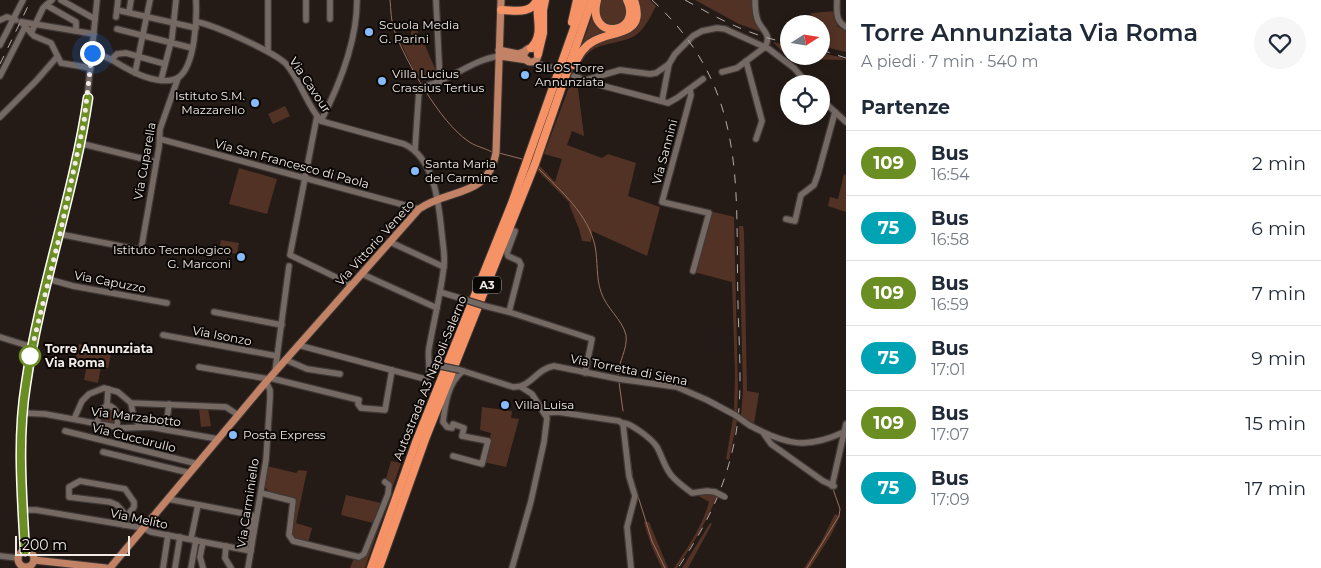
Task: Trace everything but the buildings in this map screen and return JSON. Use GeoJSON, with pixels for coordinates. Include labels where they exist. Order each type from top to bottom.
{"type":"FeatureCollection","features":[{"type":"Feature","properties":{"kind":"highway"},"geometry":{"type":"LineString","coordinates":[[501,10],[527,10],[537,0]]}},
{"type":"Feature","properties":{"kind":"highway"},"geometry":{"type":"LineString","coordinates":[[528,49],[537,41],[537,0]]}},
{"type":"Feature","properties":{"kind":"highway"},"geometry":{"type":"LineString","coordinates":[[538,55],[543,33],[545,0]]}},
{"type":"Feature","properties":{"kind":"highway"},"geometry":{"type":"LineString","coordinates":[[556,80],[577,0]]}},
{"type":"Feature","properties":{"kind":"highway","name":"Autostrada A3 Napoli-Salerno"},"geometry":{"type":"LineString","coordinates":[[371,568],[403,476],[512,203],[584,0]]}},
{"type":"Feature","properties":{"kind":"highway","name":"Autostrada A3 Napoli-Salerno"},"geometry":{"type":"LineString","coordinates":[[379,568],[417,461],[519,206],[592,0]]}},
{"type":"Feature","properties":{"kind":"highway"},"geometry":{"type":"LineString","coordinates":[[597,0],[595,12],[597,20],[604,27],[614,29],[626,24],[630,18],[627,0]]}},
{"type":"Feature","properties":{"kind":"highway"},"geometry":{"type":"LineString","coordinates":[[550,122],[558,109],[573,68],[582,52],[593,41],[622,33],[631,27],[637,11],[634,0]]}},
{"type":"Feature","properties":{"kind":"main road","name":"Via Vittorio Veneto"},"geometry":{"type":"LineString","coordinates":[[108,568],[298,345],[419,209],[485,180],[492,169],[496,153],[501,0]]}},
{"type":"Feature","properties":{"kind":"main road"},"geometry":{"type":"LineString","coordinates":[[528,49],[524,56],[530,61]]}},
{"type":"Feature","properties":{"kind":"main road"},"geometry":{"type":"LineString","coordinates":[[528,49],[535,49],[538,55],[535,60],[530,61],[499,53],[518,54],[528,49]]}},
{"type":"Feature","properties":{"kind":"main road"},"geometry":{"type":"LineString","coordinates":[[25,551],[32,554],[34,560],[32,564],[22,565],[20,553],[25,551]]}},
{"type":"Feature","properties":{"kind":"main road"},"geometry":{"type":"LineString","coordinates":[[34,560],[108,568]]}},
{"type":"Feature","properties":{"kind":"street"},"geometry":{"type":"LineString","coordinates":[[0,76],[19,22],[23,0]]}},
{"type":"Feature","properties":{"kind":"street"},"geometry":{"type":"LineString","coordinates":[[31,33],[34,24],[46,5],[52,0]]}},
{"type":"Feature","properties":{"kind":"street"},"geometry":{"type":"LineString","coordinates":[[61,0],[95,19]]}},
{"type":"Feature","properties":{"kind":"street"},"geometry":{"type":"LineString","coordinates":[[25,551],[22,413],[32,347],[60,234],[88,98],[97,2],[90,0]]}},
{"type":"Feature","properties":{"kind":"street"},"geometry":{"type":"LineString","coordinates":[[116,17],[118,0]]}},
{"type":"Feature","properties":{"kind":"street"},"geometry":{"type":"LineString","coordinates":[[129,12],[131,0]]}},
{"type":"Feature","properties":{"kind":"street"},"geometry":{"type":"LineString","coordinates":[[135,73],[150,0]]}},
{"type":"Feature","properties":{"kind":"street"},"geometry":{"type":"LineString","coordinates":[[161,80],[174,23],[176,0]]}},
{"type":"Feature","properties":{"kind":"street","name":"Via Cuparella"},"geometry":{"type":"LineString","coordinates":[[60,234],[141,250],[160,139],[160,129],[178,78],[183,72],[192,48],[197,26],[196,0]]}},
{"type":"Feature","properties":{"kind":"street"},"geometry":{"type":"LineString","coordinates":[[268,0],[268,51]]}},
{"type":"Feature","properties":{"kind":"street"},"geometry":{"type":"LineString","coordinates":[[306,0],[306,20]]}},
{"type":"Feature","properties":{"kind":"street"},"geometry":{"type":"LineString","coordinates":[[330,0],[330,19]]}},
{"type":"Feature","properties":{"kind":"street"},"geometry":{"type":"LineString","coordinates":[[321,121],[336,92],[342,72],[355,24],[356,0]]}},
{"type":"Feature","properties":{"kind":"street"},"geometry":{"type":"LineString","coordinates":[[436,0],[440,82]]}},
{"type":"Feature","properties":{"kind":"street"},"geometry":{"type":"LineString","coordinates":[[722,72],[733,70],[765,47],[767,43],[768,34],[758,20],[755,0]]}},
{"type":"Feature","properties":{"kind":"street"},"geometry":{"type":"LineString","coordinates":[[837,0],[837,17],[840,23],[846,27]]}},
{"type":"Feature","properties":{"kind":"street"},"geometry":{"type":"LineString","coordinates":[[46,5],[76,22],[76,31]]}},
{"type":"Feature","properties":{"kind":"street","name":"Via Cavour"},"geometry":{"type":"LineString","coordinates":[[117,10],[174,23],[197,26],[268,51],[278,56],[288,65],[321,121],[404,144],[415,149]]}},
{"type":"Feature","properties":{"kind":"street"},"geometry":{"type":"LineString","coordinates":[[0,20],[7,17],[19,22],[94,34]]}},
{"type":"Feature","properties":{"kind":"street"},"geometry":{"type":"LineString","coordinates":[[19,22],[37,38],[51,43],[60,63],[91,68]]}},
{"type":"Feature","properties":{"kind":"street"},"geometry":{"type":"LineString","coordinates":[[0,45],[19,22]]}},
{"type":"Feature","properties":{"kind":"street"},"geometry":{"type":"LineString","coordinates":[[662,101],[670,64],[675,54],[683,45],[702,31],[712,28],[725,29],[765,47],[782,57],[800,75]]}},
{"type":"Feature","properties":{"kind":"street"},"geometry":{"type":"LineString","coordinates":[[117,29],[192,48]]}},
{"type":"Feature","properties":{"kind":"street"},"geometry":{"type":"LineString","coordinates":[[112,59],[122,52],[165,64]]}},
{"type":"Feature","properties":{"kind":"street"},"geometry":{"type":"LineString","coordinates":[[92,53],[112,59],[135,73],[161,80],[178,78]]}},
{"type":"Feature","properties":{"kind":"street"},"geometry":{"type":"LineString","coordinates":[[425,86],[440,82],[475,63],[499,53]]}},
{"type":"Feature","properties":{"kind":"street"},"geometry":{"type":"LineString","coordinates":[[538,55],[543,66]]}},
{"type":"Feature","properties":{"kind":"street"},"geometry":{"type":"LineString","coordinates":[[0,117],[57,57]]}},
{"type":"Feature","properties":{"kind":"street"},"geometry":{"type":"LineString","coordinates":[[530,61],[553,68]]}},
{"type":"Feature","properties":{"kind":"street"},"geometry":{"type":"LineString","coordinates":[[746,61],[762,121],[756,139]]}},
{"type":"Feature","properties":{"kind":"street"},"geometry":{"type":"LineString","coordinates":[[586,80],[620,70],[656,73],[670,64]]}},
{"type":"Feature","properties":{"kind":"street"},"geometry":{"type":"LineString","coordinates":[[574,76],[670,102],[690,90],[703,79]]}},
{"type":"Feature","properties":{"kind":"street"},"geometry":{"type":"LineString","coordinates":[[298,345],[425,379],[428,378],[428,351],[444,267],[438,200],[432,178],[415,149],[419,90]]}},
{"type":"Feature","properties":{"kind":"street","name":"Via Sannini"},"geometry":{"type":"LineString","coordinates":[[690,90],[662,202],[708,213],[693,271]]}},
{"type":"Feature","properties":{"kind":"street"},"geometry":{"type":"LineString","coordinates":[[830,107],[846,122]]}},
{"type":"Feature","properties":{"kind":"street"},"geometry":{"type":"LineString","coordinates":[[786,219],[795,221],[802,195],[814,185],[835,112]]}},
{"type":"Feature","properties":{"kind":"street"},"geometry":{"type":"LineString","coordinates":[[317,116],[290,255],[352,285]]}},
{"type":"Feature","properties":{"kind":"street","name":"Via San Francesco di Paola"},"geometry":{"type":"LineString","coordinates":[[160,139],[419,209]]}},
{"type":"Feature","properties":{"kind":"street"},"geometry":{"type":"LineString","coordinates":[[79,143],[156,162]]}},
{"type":"Feature","properties":{"kind":"street"},"geometry":{"type":"LineString","coordinates":[[510,312],[521,265],[519,261],[508,256],[507,253],[515,231]]}},
{"type":"Feature","properties":{"kind":"street"},"geometry":{"type":"LineString","coordinates":[[390,242],[444,267]]}},
{"type":"Feature","properties":{"kind":"street"},"geometry":{"type":"LineString","coordinates":[[275,372],[289,266]]}},
{"type":"Feature","properties":{"kind":"street"},"geometry":{"type":"LineString","coordinates":[[362,274],[437,308]]}},
{"type":"Feature","properties":{"kind":"street","name":"Via Capuzzo"},"geometry":{"type":"LineString","coordinates":[[48,280],[167,303]]}},
{"type":"Feature","properties":{"kind":"street"},"geometry":{"type":"LineString","coordinates":[[440,292],[510,312],[592,339],[585,372]]}},
{"type":"Feature","properties":{"kind":"street"},"geometry":{"type":"LineString","coordinates":[[214,312],[282,325]]}},
{"type":"Feature","properties":{"kind":"street","name":"Via Isonzo"},"geometry":{"type":"LineString","coordinates":[[163,335],[277,356]]}},
{"type":"Feature","properties":{"kind":"street"},"geometry":{"type":"LineString","coordinates":[[0,336],[32,347]]}},
{"type":"Feature","properties":{"kind":"street"},"geometry":{"type":"LineString","coordinates":[[286,360],[307,369],[340,374]]}},
{"type":"Feature","properties":{"kind":"street"},"geometry":{"type":"LineString","coordinates":[[429,365],[461,371],[513,387],[521,387],[532,394],[547,418],[544,442],[531,502],[512,568]]}},
{"type":"Feature","properties":{"kind":"street","name":"Via Torretta di Siena"},"geometry":{"type":"LineString","coordinates":[[521,387],[551,366],[677,387],[707,400],[772,437],[785,441],[805,443],[826,440],[845,431]]}},
{"type":"Feature","properties":{"kind":"street"},"geometry":{"type":"LineString","coordinates":[[199,367],[344,396],[359,400],[358,404],[362,408],[385,410],[392,370]]}},
{"type":"Feature","properties":{"kind":"street"},"geometry":{"type":"LineString","coordinates":[[453,456],[482,464],[488,441],[462,436],[464,428],[453,424],[452,428],[447,427],[443,422],[446,402],[454,380],[461,371]]}},
{"type":"Feature","properties":{"kind":"street","name":"Via Carminiello"},"geometry":{"type":"LineString","coordinates":[[248,568],[266,460],[270,390],[268,380]]}},
{"type":"Feature","properties":{"kind":"street"},"geometry":{"type":"LineString","coordinates":[[74,419],[79,406],[89,394],[104,388],[118,392],[131,403],[226,407],[238,415]]}},
{"type":"Feature","properties":{"kind":"street"},"geometry":{"type":"LineString","coordinates":[[107,405],[108,389]]}},
{"type":"Feature","properties":{"kind":"street"},"geometry":{"type":"LineString","coordinates":[[131,403],[133,414],[140,427]]}},
{"type":"Feature","properties":{"kind":"street"},"geometry":{"type":"LineString","coordinates":[[159,428],[167,420],[169,404]]}},
{"type":"Feature","properties":{"kind":"street"},"geometry":{"type":"LineString","coordinates":[[97,423],[100,410],[107,405]]}},
{"type":"Feature","properties":{"kind":"street"},"geometry":{"type":"LineString","coordinates":[[107,405],[115,408],[117,411],[117,427]]}},
{"type":"Feature","properties":{"kind":"street"},"geometry":{"type":"LineString","coordinates":[[544,413],[558,412],[631,424],[654,444],[667,470],[687,490],[692,493],[710,491],[725,497]]}},
{"type":"Feature","properties":{"kind":"street","name":"Via Marzabotto"},"geometry":{"type":"LineString","coordinates":[[22,413],[45,414],[117,427],[159,428],[218,439]]}},
{"type":"Feature","properties":{"kind":"street"},"geometry":{"type":"LineString","coordinates":[[622,422],[629,476],[635,496],[627,527],[631,568]]}},
{"type":"Feature","properties":{"kind":"street"},"geometry":{"type":"LineString","coordinates":[[763,432],[771,444],[833,486],[846,424]]}},
{"type":"Feature","properties":{"kind":"street","name":"Via Cuccurullo"},"geometry":{"type":"LineString","coordinates":[[65,431],[198,464]]}},
{"type":"Feature","properties":{"kind":"street"},"geometry":{"type":"LineString","coordinates":[[104,452],[190,473]]}},
{"type":"Feature","properties":{"kind":"street"},"geometry":{"type":"LineString","coordinates":[[124,525],[127,516],[134,508],[134,502],[125,489],[80,481],[69,487],[69,497],[110,502],[117,505],[127,516]]}},
{"type":"Feature","properties":{"kind":"street"},"geometry":{"type":"LineString","coordinates":[[261,493],[293,500],[289,535],[293,541],[359,557],[364,554],[388,494],[389,485],[386,482]]}},
{"type":"Feature","properties":{"kind":"street"},"geometry":{"type":"LineString","coordinates":[[168,499],[252,515],[246,546],[195,539]]}},
{"type":"Feature","properties":{"kind":"street"},"geometry":{"type":"LineString","coordinates":[[191,568],[198,505]]}},
{"type":"Feature","properties":{"kind":"street","name":"Via Melito"},"geometry":{"type":"LineString","coordinates":[[23,510],[36,510],[143,528],[151,532],[251,551]]}},
{"type":"Feature","properties":{"kind":"street"},"geometry":{"type":"LineString","coordinates":[[163,568],[168,535]]}},
{"type":"Feature","properties":{"kind":"street"},"geometry":{"type":"LineString","coordinates":[[175,568],[180,537]]}},
{"type":"Feature","properties":{"kind":"street"},"geometry":{"type":"LineString","coordinates":[[195,539],[203,568]]}},
{"type":"Feature","properties":{"kind":"street"},"geometry":{"type":"LineString","coordinates":[[226,546],[225,558],[231,568]]}},
{"type":"Feature","properties":{"kind":"street"},"geometry":{"type":"LineString","coordinates":[[0,556],[22,565]]}},
{"type":"Feature","properties":{"kind":"shaded area"},"geometry":{"type":"Polygon","coordinates":[[[599,0],[625,0],[628,4],[625,22],[611,27],[600,19],[599,0]]]}},
{"type":"Feature","properties":{"kind":"shaded area"},"geometry":{"type":"Polygon","coordinates":[[[630,0],[633,2],[635,12],[631,24],[626,28],[596,37],[580,50],[593,14],[597,24],[604,29],[619,30],[626,26],[631,19],[630,0]]]}},
{"type":"Feature","properties":{"kind":"shaded area"},"geometry":{"type":"Polygon","coordinates":[[[637,0],[650,0],[656,6],[642,29],[631,38],[592,50],[587,54],[576,73],[574,72],[580,58],[591,45],[632,28],[637,0]]]}},
{"type":"Feature","properties":{"kind":"shaded area"},"geometry":{"type":"Polygon","coordinates":[[[695,0],[753,0],[764,33],[739,24],[695,0]]]}},
{"type":"Feature","properties":{"kind":"shaded area"},"geometry":{"type":"Polygon","coordinates":[[[836,11],[837,26],[846,30],[846,52],[830,48],[830,15],[811,15],[811,13],[836,11]]]}},
{"type":"Feature","properties":{"kind":"shaded area"},"geometry":{"type":"Polygon","coordinates":[[[417,22],[418,35],[421,36],[437,73],[421,80],[413,69],[401,43],[417,36],[411,35],[411,23],[417,22]]]}},
{"type":"Feature","properties":{"kind":"shaded area"},"geometry":{"type":"Polygon","coordinates":[[[773,42],[780,44],[780,49],[773,42]]]}},
{"type":"Feature","properties":{"kind":"shaded area"},"geometry":{"type":"Polygon","coordinates":[[[830,55],[840,57],[846,60],[830,60],[830,55]]]}},
{"type":"Feature","properties":{"kind":"shaded area"},"geometry":{"type":"Polygon","coordinates":[[[572,79],[577,81],[584,136],[572,131],[567,145],[602,158],[608,154],[636,163],[628,196],[660,207],[647,256],[592,231],[591,242],[582,241],[570,203],[537,170],[539,165],[555,182],[562,159],[544,154],[572,79]]]}},
{"type":"Feature","properties":{"kind":"shaded area"},"geometry":{"type":"Polygon","coordinates":[[[285,106],[290,116],[273,124],[268,114],[285,106]]]}},
{"type":"Feature","properties":{"kind":"shaded area"},"geometry":{"type":"Polygon","coordinates":[[[239,168],[277,179],[267,214],[229,204],[239,168]]]}},
{"type":"Feature","properties":{"kind":"shaded area"},"geometry":{"type":"Polygon","coordinates":[[[844,174],[846,175],[846,212],[828,206],[830,197],[838,199],[844,174]]]}},
{"type":"Feature","properties":{"kind":"shaded area"},"geometry":{"type":"Polygon","coordinates":[[[710,211],[734,217],[737,413],[734,411],[735,374],[732,282],[694,272],[710,211]]]}},
{"type":"Feature","properties":{"kind":"shaded area"},"geometry":{"type":"Polygon","coordinates":[[[739,226],[743,226],[744,232],[747,391],[759,393],[754,424],[741,416],[743,391],[739,226]]]}},
{"type":"Feature","properties":{"kind":"shaded area"},"geometry":{"type":"Polygon","coordinates":[[[221,240],[239,243],[237,254],[219,251],[221,240]]]}},
{"type":"Feature","properties":{"kind":"shaded area"},"geometry":{"type":"Polygon","coordinates":[[[79,344],[112,350],[108,368],[101,367],[98,383],[84,380],[87,364],[75,362],[79,344]]]}},
{"type":"Feature","properties":{"kind":"shaded area"},"geometry":{"type":"Polygon","coordinates":[[[104,407],[115,410],[117,426],[99,422],[104,407]]]}},
{"type":"Feature","properties":{"kind":"shaded area"},"geometry":{"type":"Polygon","coordinates":[[[482,407],[512,411],[511,418],[519,419],[506,467],[484,462],[491,433],[480,430],[482,407]]]}},
{"type":"Feature","properties":{"kind":"shaded area"},"geometry":{"type":"Polygon","coordinates":[[[208,408],[211,426],[201,427],[199,409],[208,408]]]}},
{"type":"Feature","properties":{"kind":"shaded area"},"geometry":{"type":"Polygon","coordinates":[[[733,418],[737,421],[729,460],[726,459],[733,418]]]}},
{"type":"Feature","properties":{"kind":"shaded area"},"geometry":{"type":"Polygon","coordinates":[[[391,461],[401,463],[365,568],[350,568],[354,558],[364,558],[391,490],[392,484],[386,479],[391,461]]]}},
{"type":"Feature","properties":{"kind":"shaded area"},"geometry":{"type":"Polygon","coordinates":[[[267,466],[296,473],[299,470],[307,471],[296,523],[312,528],[308,543],[296,541],[291,533],[296,499],[270,493],[267,489],[263,488],[267,466]]]}},
{"type":"Feature","properties":{"kind":"shaded area"},"geometry":{"type":"Polygon","coordinates":[[[709,493],[717,496],[713,506],[688,551],[677,568],[674,568],[699,528],[709,502],[697,495],[709,493]]]}},
{"type":"Feature","properties":{"kind":"shaded area"},"geometry":{"type":"Polygon","coordinates":[[[346,495],[381,503],[373,523],[341,515],[346,495]]]}},
{"type":"Feature","properties":{"kind":"shaded area"},"geometry":{"type":"Polygon","coordinates":[[[835,514],[840,516],[831,535],[810,568],[804,568],[821,542],[835,514]]]}},
{"type":"Feature","properties":{"kind":"shaded area"},"geometry":{"type":"Polygon","coordinates":[[[644,522],[649,522],[668,568],[662,568],[647,534],[644,522]]]}},
{"type":"Feature","properties":{"kind":"shaded area"},"geometry":{"type":"Polygon","coordinates":[[[710,523],[712,524],[688,568],[682,568],[710,523]]]}},
{"type":"Feature","properties":{"kind":"waterway"},"geometry":{"type":"LineString","coordinates":[[390,0],[393,27],[399,43],[435,106],[457,132],[468,141],[492,152]]}},
{"type":"Feature","properties":{"kind":"waterway"},"geometry":{"type":"LineString","coordinates":[[499,153],[522,159]]}},
{"type":"Feature","properties":{"kind":"waterway"},"geometry":{"type":"LineString","coordinates":[[539,169],[573,204],[591,234],[595,246],[598,281],[603,298],[621,324],[626,335],[626,345],[618,376]]}},
{"type":"Feature","properties":{"kind":"waterway"},"geometry":{"type":"LineString","coordinates":[[619,382],[623,411]]}},
{"type":"Feature","properties":{"kind":"waterway"},"geometry":{"type":"LineString","coordinates":[[629,452],[633,480]]}},
{"type":"Feature","properties":{"kind":"waterway"},"geometry":{"type":"LineString","coordinates":[[807,568],[839,516],[840,509],[833,489]]}},
{"type":"Feature","properties":{"kind":"waterway"},"geometry":{"type":"LineString","coordinates":[[638,496],[652,541],[665,568]]}},
{"type":"Feature","properties":{"kind":"railway"},"geometry":{"type":"LineString","coordinates":[[0,64],[31,0]]}},
{"type":"Feature","properties":{"kind":"railway"},"geometry":{"type":"LineString","coordinates":[[652,0],[683,34],[706,68],[721,104],[730,141],[735,180],[737,220],[740,395],[736,431],[729,465],[718,497],[704,525],[678,568]]}},
{"type":"Feature","properties":{"kind":"railway"},"geometry":{"type":"LineString","coordinates":[[685,0],[748,31],[780,41]]}},
{"type":"Feature","properties":{"kind":"railway"},"geometry":{"type":"LineString","coordinates":[[830,53],[846,58]]}},
{"type":"Feature","properties":{"kind":"bus line","name":"109"},"geometry":{"type":"LineString","coordinates":[[25,551],[22,413],[25,388],[32,347],[63,217],[88,98]]}},
{"type":"Feature","properties":{"kind":"place","name":"Scuola Media G. Parini"},"geometry":{"type":"Point","coordinates":[369,32]}},
{"type":"Feature","properties":{"kind":"place","name":"SILOS Torre Annunziata"},"geometry":{"type":"Point","coordinates":[525,75]}},
{"type":"Feature","properties":{"kind":"place","name":"Villa Lucius Crassius Tertius"},"geometry":{"type":"Point","coordinates":[382,81]}},
{"type":"Feature","properties":{"kind":"place","name":"Istituto S.M. Mazzarello"},"geometry":{"type":"Point","coordinates":[255,103]}},
{"type":"Feature","properties":{"kind":"place","name":"Santa Maria del Carmine"},"geometry":{"type":"Point","coordinates":[415,171]}},
{"type":"Feature","properties":{"kind":"place","name":"Istituto Tecnologico G. Marconi"},"geometry":{"type":"Point","coordinates":[241,257]}},
{"type":"Feature","properties":{"kind":"place","name":"Torre Annunziata Via Roma"},"geometry":{"type":"Point","coordinates":[30,356]}},
{"type":"Feature","properties":{"kind":"place","name":"Villa Luisa"},"geometry":{"type":"Point","coordinates":[505,405]}},
{"type":"Feature","properties":{"kind":"place","name":"Posta Express"},"geometry":{"type":"Point","coordinates":[233,435]}},
{"type":"Feature","properties":{"kind":"route"},"geometry":{"type":"LineString","coordinates":[[30,356],[60,234],[84,122],[92,53]]}}]}
